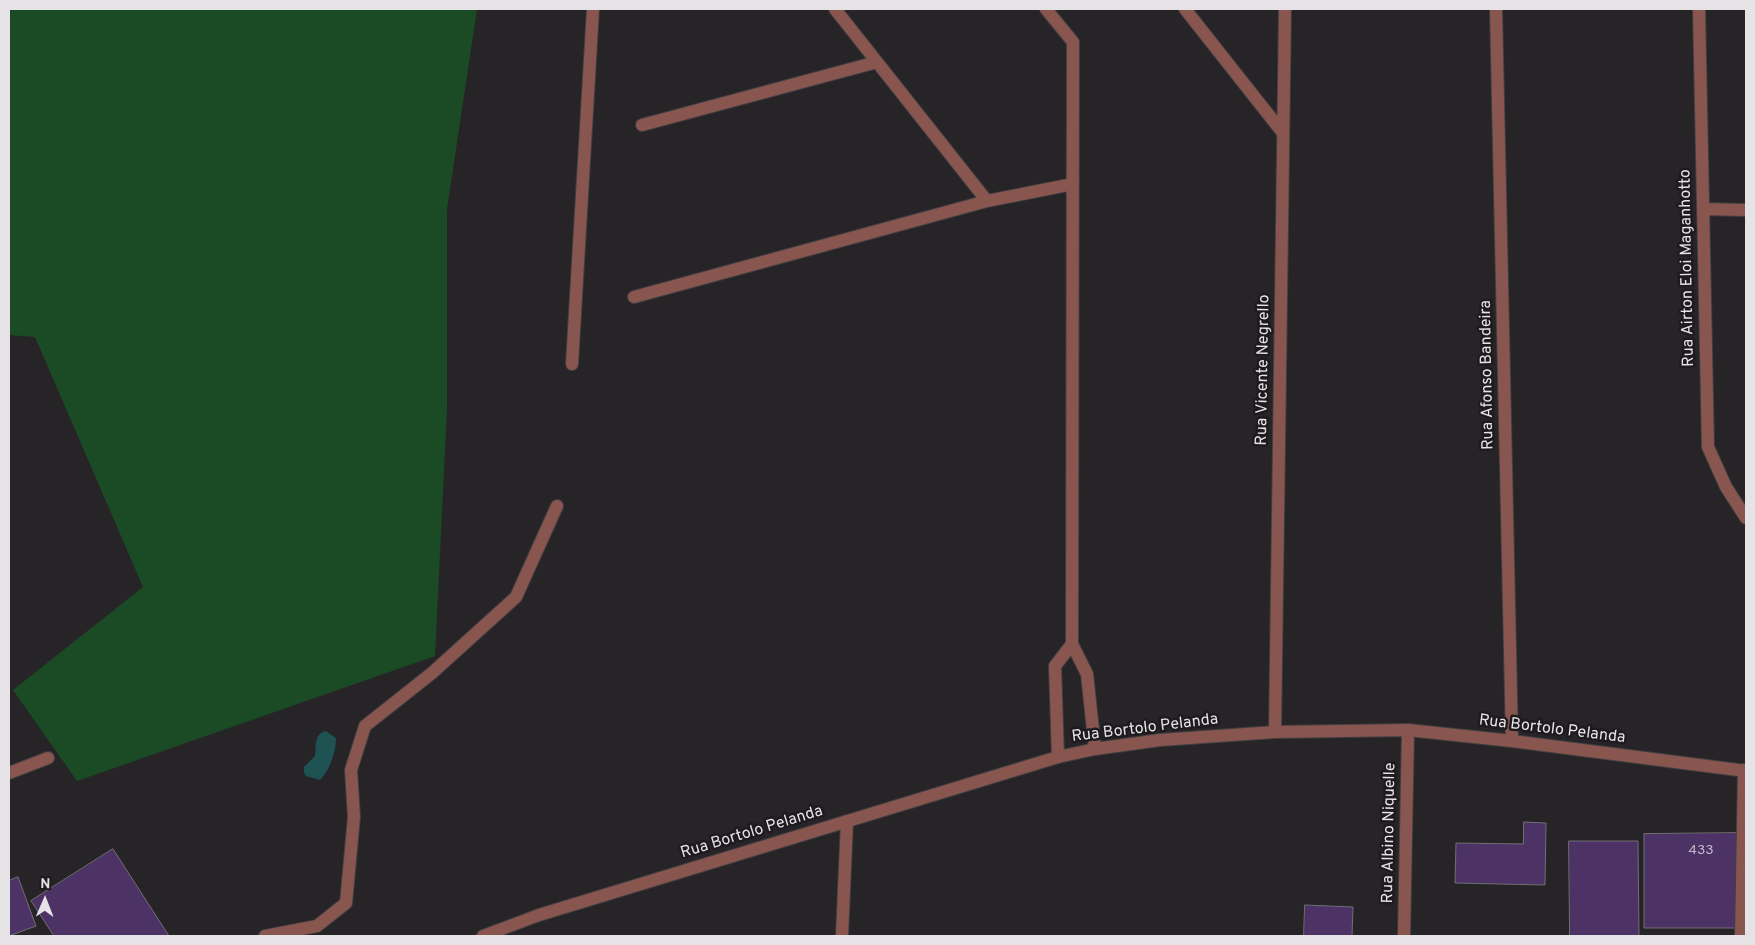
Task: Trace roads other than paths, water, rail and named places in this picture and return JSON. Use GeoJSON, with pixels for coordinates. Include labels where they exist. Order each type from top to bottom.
{"type":"FeatureCollection","features":[{"type":"Feature","properties":{"kind":"street"},"geometry":{"type":"LineString","coordinates":[[572,364],[593,9]]}},
{"type":"Feature","properties":{"kind":"street"},"geometry":{"type":"LineString","coordinates":[[835,9],[987,200]]}},
{"type":"Feature","properties":{"kind":"street"},"geometry":{"type":"LineString","coordinates":[[1046,9],[1073,42],[1072,644],[1087,674],[1095,749]]}},
{"type":"Feature","properties":{"kind":"street"},"geometry":{"type":"LineString","coordinates":[[1185,9],[1283,133]]}},
{"type":"Feature","properties":{"kind":"street","name":"Rua Vicente Negrello"},"geometry":{"type":"LineString","coordinates":[[1275,732],[1285,9]]}},
{"type":"Feature","properties":{"kind":"street","name":"Rua Afonso Bandeira"},"geometry":{"type":"LineString","coordinates":[[1496,9],[1512,741]]}},
{"type":"Feature","properties":{"kind":"street","name":"Rua Airton Eloi Maganhotto"},"geometry":{"type":"LineString","coordinates":[[1699,9],[1708,447],[1726,486],[1746,518]]}},
{"type":"Feature","properties":{"kind":"street"},"geometry":{"type":"LineString","coordinates":[[642,125],[877,62]]}},
{"type":"Feature","properties":{"kind":"street"},"geometry":{"type":"LineString","coordinates":[[634,297],[987,200],[1073,184]]}},
{"type":"Feature","properties":{"kind":"street"},"geometry":{"type":"LineString","coordinates":[[1703,209],[1746,210]]}},
{"type":"Feature","properties":{"kind":"street"},"geometry":{"type":"LineString","coordinates":[[265,936],[317,926],[346,903],[354,817],[351,770],[365,726],[432,673],[516,598],[557,506]]}},
{"type":"Feature","properties":{"kind":"street"},"geometry":{"type":"LineString","coordinates":[[1058,758],[1055,666],[1072,644]]}},
{"type":"Feature","properties":{"kind":"street","name":"Rua Bortolo Pelanda"},"geometry":{"type":"LineString","coordinates":[[483,936],[539,915],[1058,758],[1095,749],[1160,740],[1275,732],[1408,730],[1512,741],[1745,771]]}},
{"type":"Feature","properties":{"kind":"street","name":"Rua Albino Niquelle"},"geometry":{"type":"LineString","coordinates":[[1404,936],[1408,730]]}},
{"type":"Feature","properties":{"kind":"street"},"geometry":{"type":"LineString","coordinates":[[9,773],[48,758]]}},
{"type":"Feature","properties":{"kind":"street"},"geometry":{"type":"LineString","coordinates":[[1741,936],[1745,771]]}},
{"type":"Feature","properties":{"kind":"street"},"geometry":{"type":"LineString","coordinates":[[842,936],[847,821]]}},
{"type":"Feature","properties":{"kind":"water"},"geometry":{"type":"Polygon","coordinates":[[[326,731],[336,738],[336,743],[334,755],[324,776],[320,780],[306,776],[304,767],[315,756],[317,738],[326,731]]]}}]}
